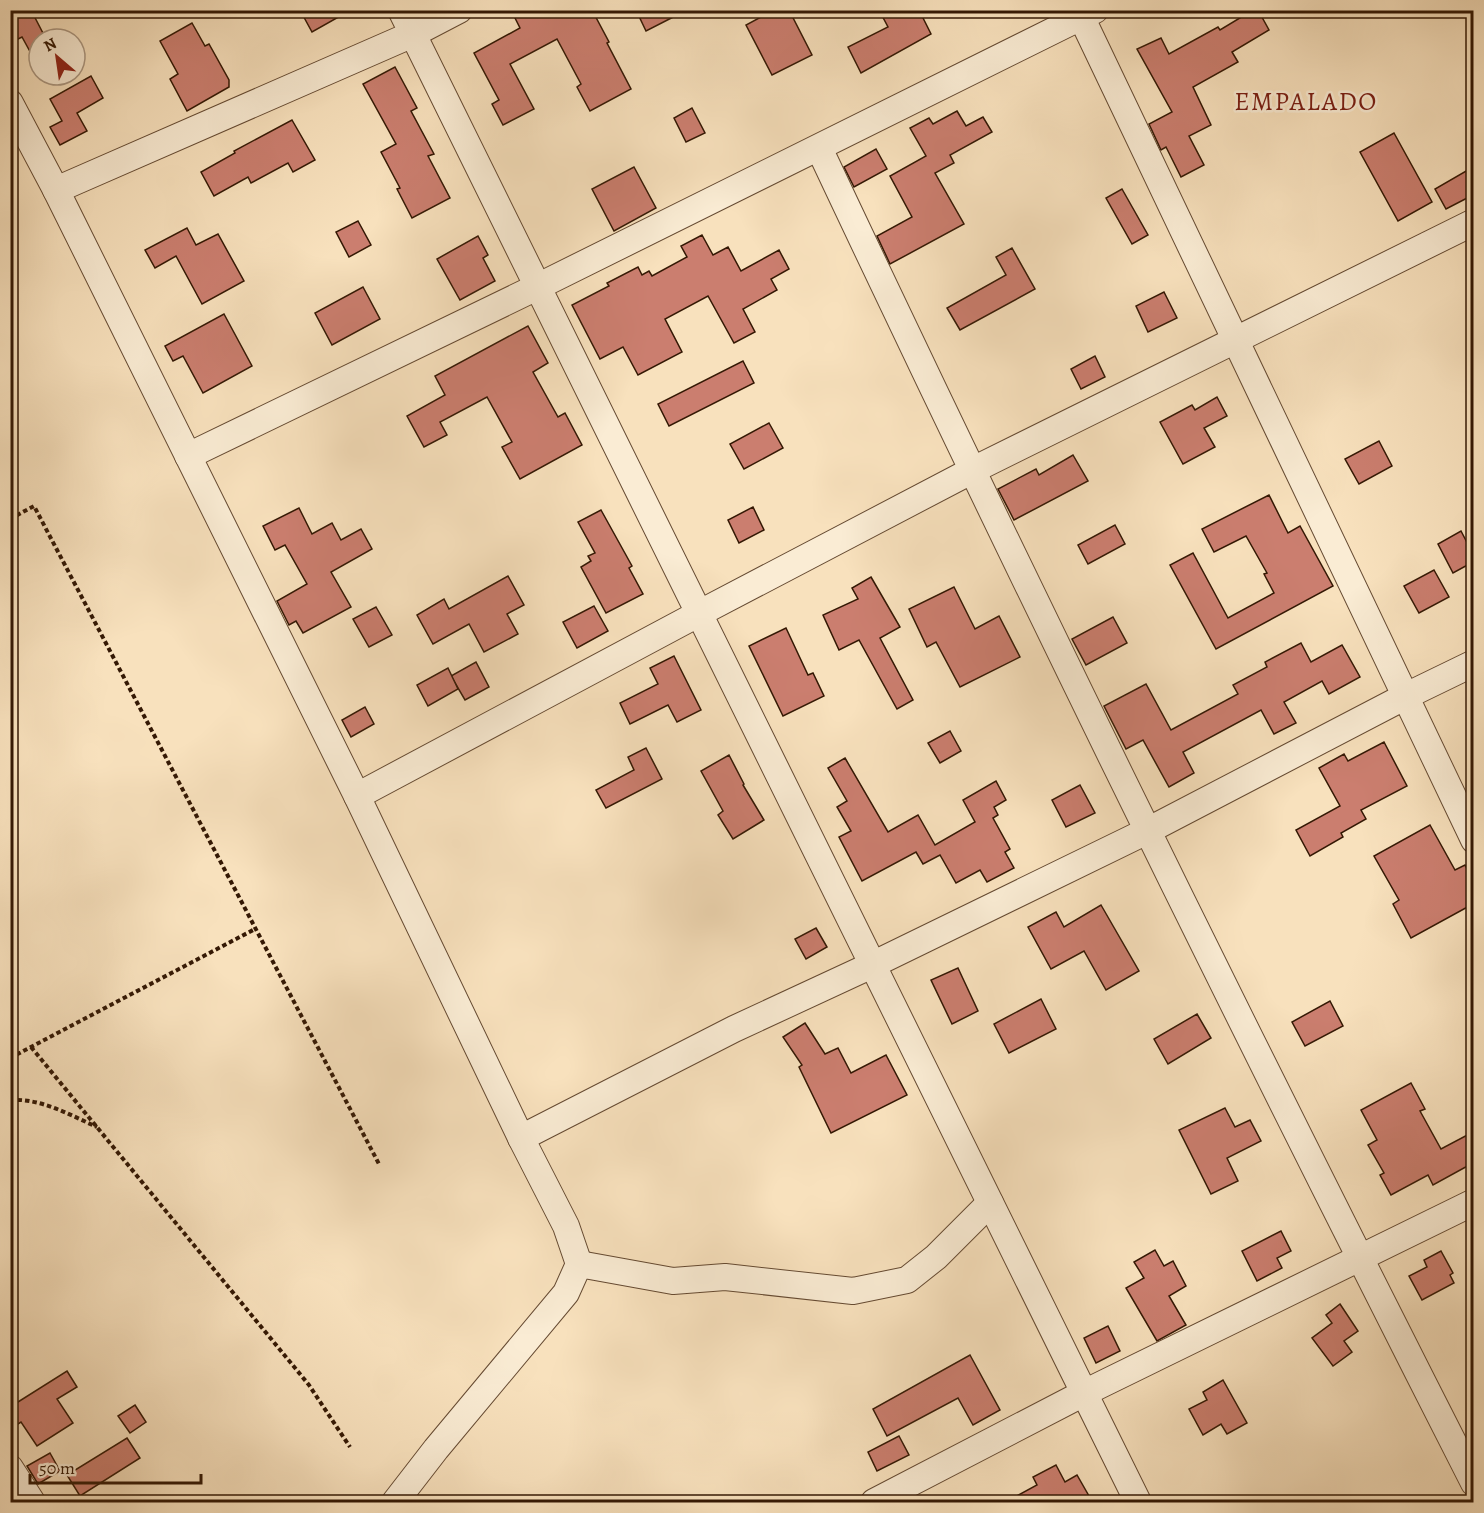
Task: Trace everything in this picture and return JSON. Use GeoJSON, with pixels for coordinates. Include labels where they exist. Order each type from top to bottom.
{"type":"FeatureCollection","features":[{"type":"Feature","properties":{"kind":"street"},"geometry":{"type":"LineString","coordinates":[[401,10],[1138,1503]]}},
{"type":"Feature","properties":{"kind":"street"},"geometry":{"type":"LineString","coordinates":[[56,190],[412,34],[459,10]]}},
{"type":"Feature","properties":{"kind":"street"},"geometry":{"type":"LineString","coordinates":[[188,456],[819,148],[1085,13],[1235,340],[1473,840]]}},
{"type":"Feature","properties":{"kind":"street"},"geometry":{"type":"LineString","coordinates":[[10,103],[56,190],[357,796],[521,1138],[566,1226],[579,1264],[566,1293],[436,1449],[395,1503]]}},
{"type":"Feature","properties":{"kind":"street"},"geometry":{"type":"LineString","coordinates":[[819,148],[972,471],[1360,1259],[1471,1473]]}},
{"type":"Feature","properties":{"kind":"street"},"geometry":{"type":"LineString","coordinates":[[357,796],[972,471],[1473,222]]}},
{"type":"Feature","properties":{"kind":"street"},"geometry":{"type":"LineString","coordinates":[[521,1138],[734,1029],[872,965],[1149,830],[1473,663]]}},
{"type":"Feature","properties":{"kind":"street"},"geometry":{"type":"LineString","coordinates":[[874,1503],[1084,1393],[1473,1202]]}},
{"type":"Feature","properties":{"kind":"street"},"geometry":{"type":"LineString","coordinates":[[579,1264],[673,1281],[725,1277],[853,1291],[907,1280],[936,1257],[990,1203]]}},
{"type":"Feature","properties":{"kind":"street"},"geometry":{"type":"LineString","coordinates":[[10,1468],[32,1503]]}},
{"type":"Feature","properties":{"kind":"path"},"geometry":{"type":"LineString","coordinates":[[10,519],[34,506],[379,1164]]}},
{"type":"Feature","properties":{"kind":"path"},"geometry":{"type":"LineString","coordinates":[[10,1058],[255,929]]}},
{"type":"Feature","properties":{"kind":"path"},"geometry":{"type":"LineString","coordinates":[[31,1047],[309,1385],[350,1448]]}},
{"type":"Feature","properties":{"kind":"path"},"geometry":{"type":"LineString","coordinates":[[10,1100],[22,1099],[54,1107],[100,1129]]}},
{"type":"Feature","properties":{"kind":"building"},"geometry":{"type":"Polygon","coordinates":[[[10,10],[31,10],[40,27],[27,27],[27,46],[22,37],[10,43],[10,10]]]}},
{"type":"Feature","properties":{"kind":"building"},"geometry":{"type":"Polygon","coordinates":[[[300,10],[351,10],[312,32],[300,10]]]}},
{"type":"Feature","properties":{"kind":"building"},"geometry":{"type":"Polygon","coordinates":[[[511,10],[592,10],[631,89],[590,111],[577,87],[581,84],[557,39],[510,64],[534,109],[503,125],[492,104],[499,100],[474,53],[520,28],[511,10]]]}},
{"type":"Feature","properties":{"kind":"building"},"geometry":{"type":"Polygon","coordinates":[[[636,10],[687,10],[646,31],[636,10]]]}},
{"type":"Feature","properties":{"kind":"building"},"geometry":{"type":"Polygon","coordinates":[[[774,10],[789,10],[812,55],[772,75],[746,25],[774,10]]]}},
{"type":"Feature","properties":{"kind":"building"},"geometry":{"type":"Polygon","coordinates":[[[879,10],[919,10],[931,34],[861,73],[848,47],[888,27],[879,10]]]}},
{"type":"Feature","properties":{"kind":"building"},"geometry":{"type":"Polygon","coordinates":[[[1253,10],[1258,10],[1269,30],[1232,52],[1238,62],[1193,87],[1211,125],[1189,136],[1204,165],[1181,177],[1166,147],[1161,150],[1149,124],[1172,112],[1137,49],[1161,38],[1169,54],[1218,27],[1220,30],[1253,10]]]}},
{"type":"Feature","properties":{"kind":"building"},"geometry":{"type":"Polygon","coordinates":[[[192,23],[205,46],[209,44],[229,80],[229,87],[187,111],[170,79],[178,74],[160,41],[192,23]]]}},
{"type":"Feature","properties":{"kind":"building"},"geometry":{"type":"Polygon","coordinates":[[[395,67],[417,108],[411,111],[434,154],[428,156],[450,198],[412,218],[397,189],[400,188],[381,152],[396,144],[363,84],[395,67]]]}},
{"type":"Feature","properties":{"kind":"building"},"geometry":{"type":"Polygon","coordinates":[[[91,76],[103,98],[77,113],[87,131],[60,145],[50,127],[62,121],[50,99],[71,87],[87,87],[87,78],[91,76]]]}},
{"type":"Feature","properties":{"kind":"building"},"geometry":{"type":"Polygon","coordinates":[[[692,108],[705,133],[686,142],[674,118],[692,108]]]}},
{"type":"Feature","properties":{"kind":"building"},"geometry":{"type":"Polygon","coordinates":[[[957,111],[966,126],[983,117],[992,132],[950,155],[954,163],[935,173],[964,224],[890,264],[877,236],[912,217],[890,176],[926,156],[910,128],[929,118],[933,124],[957,111]]]}},
{"type":"Feature","properties":{"kind":"building"},"geometry":{"type":"Polygon","coordinates":[[[292,120],[315,160],[293,172],[288,163],[251,183],[248,177],[214,196],[201,172],[235,153],[234,151],[292,120]]]}},
{"type":"Feature","properties":{"kind":"building"},"geometry":{"type":"Polygon","coordinates":[[[1394,133],[1432,202],[1398,221],[1360,152],[1394,133]]]}},
{"type":"Feature","properties":{"kind":"building"},"geometry":{"type":"Polygon","coordinates":[[[876,149],[887,169],[854,187],[844,167],[876,149]]]}},
{"type":"Feature","properties":{"kind":"building"},"geometry":{"type":"Polygon","coordinates":[[[634,167],[656,208],[614,231],[592,189],[634,167]]]}},
{"type":"Feature","properties":{"kind":"building"},"geometry":{"type":"Polygon","coordinates":[[[1473,167],[1473,195],[1446,209],[1435,189],[1473,167]]]}},
{"type":"Feature","properties":{"kind":"building"},"geometry":{"type":"Polygon","coordinates":[[[1122,189],[1148,235],[1132,244],[1106,198],[1122,189]]]}},
{"type":"Feature","properties":{"kind":"building"},"geometry":{"type":"Polygon","coordinates":[[[358,221],[371,245],[349,257],[336,232],[358,221]]]}},
{"type":"Feature","properties":{"kind":"building"},"geometry":{"type":"Polygon","coordinates":[[[187,228],[196,245],[218,234],[244,281],[202,304],[176,256],[155,268],[145,250],[187,228]]]}},
{"type":"Feature","properties":{"kind":"building"},"geometry":{"type":"Polygon","coordinates":[[[702,235],[713,255],[728,247],[741,271],[779,250],[789,269],[771,279],[777,290],[743,309],[755,332],[734,343],[708,296],[665,319],[682,352],[638,375],[623,347],[600,359],[572,305],[609,286],[607,283],[638,267],[642,275],[649,271],[652,276],[687,257],[681,246],[702,235]]]}},
{"type":"Feature","properties":{"kind":"building"},"geometry":{"type":"Polygon","coordinates":[[[478,236],[488,255],[483,258],[495,281],[460,300],[437,259],[478,236]]]}},
{"type":"Feature","properties":{"kind":"building"},"geometry":{"type":"Polygon","coordinates":[[[1012,248],[1035,289],[960,330],[947,308],[1006,275],[996,257],[1012,248]]]}},
{"type":"Feature","properties":{"kind":"building"},"geometry":{"type":"Polygon","coordinates":[[[363,287],[380,319],[332,345],[315,313],[363,287]]]}},
{"type":"Feature","properties":{"kind":"building"},"geometry":{"type":"Polygon","coordinates":[[[1164,292],[1177,318],[1148,332],[1136,306],[1164,292]]]}},
{"type":"Feature","properties":{"kind":"building"},"geometry":{"type":"Polygon","coordinates":[[[224,314],[252,366],[203,393],[183,356],[173,361],[165,346],[224,314]]]}},
{"type":"Feature","properties":{"kind":"building"},"geometry":{"type":"Polygon","coordinates":[[[528,326],[548,363],[533,372],[558,417],[565,413],[582,445],[520,479],[502,447],[512,442],[487,397],[440,422],[447,435],[424,447],[407,416],[445,395],[435,376],[528,326]]]}},
{"type":"Feature","properties":{"kind":"building"},"geometry":{"type":"Polygon","coordinates":[[[1095,356],[1105,377],[1081,389],[1071,369],[1095,356]]]}},
{"type":"Feature","properties":{"kind":"building"},"geometry":{"type":"Polygon","coordinates":[[[743,361],[754,383],[669,426],[658,404],[743,361]]]}},
{"type":"Feature","properties":{"kind":"building"},"geometry":{"type":"Polygon","coordinates":[[[1217,397],[1227,416],[1204,428],[1215,447],[1183,464],[1160,422],[1192,405],[1195,410],[1217,397]]]}},
{"type":"Feature","properties":{"kind":"building"},"geometry":{"type":"Polygon","coordinates":[[[769,423],[783,448],[744,469],[730,444],[769,423]]]}},
{"type":"Feature","properties":{"kind":"building"},"geometry":{"type":"Polygon","coordinates":[[[1379,441],[1392,466],[1359,484],[1345,459],[1379,441]]]}},
{"type":"Feature","properties":{"kind":"building"},"geometry":{"type":"Polygon","coordinates":[[[1073,455],[1088,481],[1014,520],[998,489],[1036,469],[1039,475],[1073,455]]]}},
{"type":"Feature","properties":{"kind":"building"},"geometry":{"type":"Polygon","coordinates":[[[1269,495],[1288,533],[1300,526],[1333,586],[1216,649],[1170,565],[1193,553],[1228,618],[1274,593],[1264,574],[1267,573],[1246,536],[1214,552],[1202,529],[1269,495]]]}},
{"type":"Feature","properties":{"kind":"building"},"geometry":{"type":"Polygon","coordinates":[[[753,507],[764,530],[739,543],[728,520],[753,507]]]}},
{"type":"Feature","properties":{"kind":"building"},"geometry":{"type":"Polygon","coordinates":[[[299,508],[312,534],[332,523],[341,540],[361,529],[372,549],[331,572],[351,607],[303,633],[296,621],[289,625],[277,601],[307,584],[285,545],[275,550],[263,526],[299,508]]]}},
{"type":"Feature","properties":{"kind":"building"},"geometry":{"type":"Polygon","coordinates":[[[601,510],[632,566],[629,568],[643,594],[606,613],[581,567],[591,561],[588,556],[595,553],[578,522],[601,510]]]}},
{"type":"Feature","properties":{"kind":"building"},"geometry":{"type":"Polygon","coordinates":[[[1115,525],[1125,544],[1088,564],[1078,545],[1115,525]]]}},
{"type":"Feature","properties":{"kind":"building"},"geometry":{"type":"Polygon","coordinates":[[[1461,531],[1473,554],[1473,562],[1453,573],[1438,544],[1461,531]]]}},
{"type":"Feature","properties":{"kind":"building"},"geometry":{"type":"Polygon","coordinates":[[[1434,570],[1449,597],[1419,613],[1404,586],[1434,570]]]}},
{"type":"Feature","properties":{"kind":"building"},"geometry":{"type":"Polygon","coordinates":[[[508,576],[524,605],[507,614],[518,634],[484,652],[469,624],[433,644],[417,615],[444,599],[449,609],[508,576]]]}},
{"type":"Feature","properties":{"kind":"building"},"geometry":{"type":"Polygon","coordinates":[[[871,577],[900,627],[880,638],[913,700],[897,709],[859,640],[839,650],[823,615],[858,599],[852,588],[871,577]]]}},
{"type":"Feature","properties":{"kind":"building"},"geometry":{"type":"Polygon","coordinates":[[[954,587],[975,629],[999,616],[1020,657],[960,687],[936,642],[927,647],[909,609],[954,587]]]}},
{"type":"Feature","properties":{"kind":"building"},"geometry":{"type":"Polygon","coordinates":[[[594,606],[608,631],[577,648],[563,622],[594,606]]]}},
{"type":"Feature","properties":{"kind":"building"},"geometry":{"type":"Polygon","coordinates":[[[376,607],[392,635],[369,647],[353,619],[376,607]]]}},
{"type":"Feature","properties":{"kind":"building"},"geometry":{"type":"Polygon","coordinates":[[[1113,617],[1127,643],[1086,665],[1072,639],[1113,617]]]}},
{"type":"Feature","properties":{"kind":"building"},"geometry":{"type":"Polygon","coordinates":[[[786,628],[808,675],[813,673],[824,696],[783,716],[749,646],[786,628]]]}},
{"type":"Feature","properties":{"kind":"building"},"geometry":{"type":"Polygon","coordinates":[[[1301,643],[1311,662],[1342,645],[1360,677],[1329,694],[1322,681],[1284,702],[1296,723],[1274,734],[1261,710],[1183,752],[1194,773],[1169,787],[1143,740],[1126,749],[1104,706],[1146,684],[1171,730],[1238,694],[1233,685],[1267,667],[1265,662],[1301,643]]]}},
{"type":"Feature","properties":{"kind":"building"},"geometry":{"type":"Polygon","coordinates":[[[674,656],[701,710],[677,722],[668,705],[630,724],[620,703],[658,684],[650,668],[674,656]]]}},
{"type":"Feature","properties":{"kind":"building"},"geometry":{"type":"Polygon","coordinates":[[[476,662],[489,687],[465,700],[451,676],[476,662]]]}},
{"type":"Feature","properties":{"kind":"building"},"geometry":{"type":"Polygon","coordinates":[[[448,668],[458,689],[428,706],[417,685],[448,668]]]}},
{"type":"Feature","properties":{"kind":"building"},"geometry":{"type":"Polygon","coordinates":[[[365,707],[374,724],[351,737],[342,720],[365,707]]]}},
{"type":"Feature","properties":{"kind":"building"},"geometry":{"type":"Polygon","coordinates":[[[950,731],[961,751],[940,763],[928,743],[950,731]]]}},
{"type":"Feature","properties":{"kind":"building"},"geometry":{"type":"Polygon","coordinates":[[[1384,742],[1407,786],[1361,810],[1366,819],[1341,833],[1343,837],[1310,856],[1296,830],[1340,806],[1319,768],[1344,754],[1348,761],[1384,742]]]}},
{"type":"Feature","properties":{"kind":"building"},"geometry":{"type":"Polygon","coordinates":[[[646,748],[662,779],[606,808],[596,790],[634,770],[628,757],[646,748]]]}},
{"type":"Feature","properties":{"kind":"building"},"geometry":{"type":"Polygon","coordinates":[[[729,755],[743,785],[764,820],[733,839],[718,815],[723,811],[701,771],[729,755]]]}},
{"type":"Feature","properties":{"kind":"building"},"geometry":{"type":"Polygon","coordinates":[[[845,758],[888,832],[918,815],[935,845],[975,822],[963,800],[996,781],[1006,800],[994,807],[998,815],[993,818],[1010,849],[1005,852],[1014,868],[987,882],[980,870],[956,883],[940,855],[923,864],[916,852],[862,881],[839,837],[851,831],[837,807],[847,801],[828,768],[845,758]]]}},
{"type":"Feature","properties":{"kind":"building"},"geometry":{"type":"Polygon","coordinates":[[[1080,785],[1095,813],[1066,827],[1052,800],[1080,785]]]}},
{"type":"Feature","properties":{"kind":"building"},"geometry":{"type":"Polygon","coordinates":[[[1430,825],[1455,870],[1465,865],[1473,881],[1473,904],[1411,938],[1393,904],[1399,900],[1374,856],[1430,825]]]}},
{"type":"Feature","properties":{"kind":"building"},"geometry":{"type":"Polygon","coordinates":[[[1101,905],[1139,971],[1106,990],[1084,951],[1051,969],[1028,927],[1056,912],[1064,927],[1101,905]]]}},
{"type":"Feature","properties":{"kind":"building"},"geometry":{"type":"Polygon","coordinates":[[[816,928],[827,947],[806,959],[795,939],[816,928]]]}},
{"type":"Feature","properties":{"kind":"building"},"geometry":{"type":"Polygon","coordinates":[[[958,968],[978,1011],[952,1024],[931,980],[958,968]]]}},
{"type":"Feature","properties":{"kind":"building"},"geometry":{"type":"Polygon","coordinates":[[[1041,999],[1056,1029],[1009,1053],[994,1024],[1041,999]]]}},
{"type":"Feature","properties":{"kind":"building"},"geometry":{"type":"Polygon","coordinates":[[[1330,1001],[1343,1026],[1305,1046],[1292,1022],[1330,1001]]]}},
{"type":"Feature","properties":{"kind":"building"},"geometry":{"type":"Polygon","coordinates":[[[1197,1014],[1211,1038],[1168,1064],[1154,1039],[1197,1014]]]}},
{"type":"Feature","properties":{"kind":"building"},"geometry":{"type":"Polygon","coordinates":[[[805,1023],[825,1054],[838,1048],[851,1073],[886,1055],[907,1095],[831,1133],[799,1067],[802,1065],[783,1037],[805,1023]]]}},
{"type":"Feature","properties":{"kind":"building"},"geometry":{"type":"Polygon","coordinates":[[[1411,1083],[1425,1109],[1420,1111],[1441,1149],[1473,1132],[1473,1163],[1433,1185],[1428,1175],[1391,1195],[1380,1175],[1384,1173],[1368,1145],[1377,1140],[1361,1110],[1411,1083]]]}},
{"type":"Feature","properties":{"kind":"building"},"geometry":{"type":"Polygon","coordinates":[[[1225,1108],[1235,1127],[1250,1120],[1261,1141],[1227,1158],[1238,1181],[1211,1194],[1179,1130],[1225,1108]]]}},
{"type":"Feature","properties":{"kind":"building"},"geometry":{"type":"Polygon","coordinates":[[[1281,1231],[1291,1251],[1277,1258],[1282,1268],[1257,1281],[1242,1251],[1281,1231]]]}},
{"type":"Feature","properties":{"kind":"building"},"geometry":{"type":"Polygon","coordinates":[[[1155,1250],[1164,1266],[1173,1261],[1186,1286],[1169,1296],[1186,1325],[1157,1341],[1126,1288],[1144,1278],[1134,1262],[1155,1250]]]}},
{"type":"Feature","properties":{"kind":"building"},"geometry":{"type":"Polygon","coordinates":[[[1441,1251],[1453,1273],[1450,1275],[1454,1283],[1422,1300],[1409,1276],[1427,1267],[1424,1260],[1441,1251]]]}},
{"type":"Feature","properties":{"kind":"building"},"geometry":{"type":"Polygon","coordinates":[[[1340,1304],[1358,1331],[1344,1341],[1352,1352],[1333,1366],[1312,1338],[1332,1323],[1326,1315],[1340,1304]]]}},
{"type":"Feature","properties":{"kind":"building"},"geometry":{"type":"Polygon","coordinates":[[[1108,1326],[1120,1351],[1096,1363],[1084,1338],[1108,1326]]]}},
{"type":"Feature","properties":{"kind":"building"},"geometry":{"type":"Polygon","coordinates":[[[970,1355],[1000,1410],[973,1425],[958,1398],[887,1436],[873,1409],[970,1355]]]}},
{"type":"Feature","properties":{"kind":"building"},"geometry":{"type":"Polygon","coordinates":[[[67,1371],[77,1387],[57,1399],[73,1423],[37,1446],[21,1422],[10,1429],[10,1407],[67,1371]]]}},
{"type":"Feature","properties":{"kind":"building"},"geometry":{"type":"Polygon","coordinates":[[[1223,1380],[1247,1423],[1227,1434],[1221,1424],[1203,1435],[1189,1409],[1207,1400],[1203,1392],[1223,1380]]]}},
{"type":"Feature","properties":{"kind":"building"},"geometry":{"type":"Polygon","coordinates":[[[135,1405],[146,1422],[130,1433],[118,1416],[135,1405]]]}},
{"type":"Feature","properties":{"kind":"building"},"geometry":{"type":"Polygon","coordinates":[[[899,1436],[909,1455],[877,1471],[868,1452],[899,1436]]]}},
{"type":"Feature","properties":{"kind":"building"},"geometry":{"type":"Polygon","coordinates":[[[127,1438],[140,1458],[80,1496],[67,1475],[127,1438]]]}},
{"type":"Feature","properties":{"kind":"building"},"geometry":{"type":"Polygon","coordinates":[[[50,1453],[60,1471],[38,1484],[27,1466],[50,1453]]]}},
{"type":"Feature","properties":{"kind":"building"},"geometry":{"type":"Polygon","coordinates":[[[1056,1465],[1065,1482],[1077,1475],[1093,1503],[1004,1503],[1037,1485],[1033,1477],[1056,1465]]]}},
{"type":"Feature","properties":{"kind":"district","name":"EMPALADO"},"geometry":{"type":"Point","coordinates":[1306,101]}}]}
